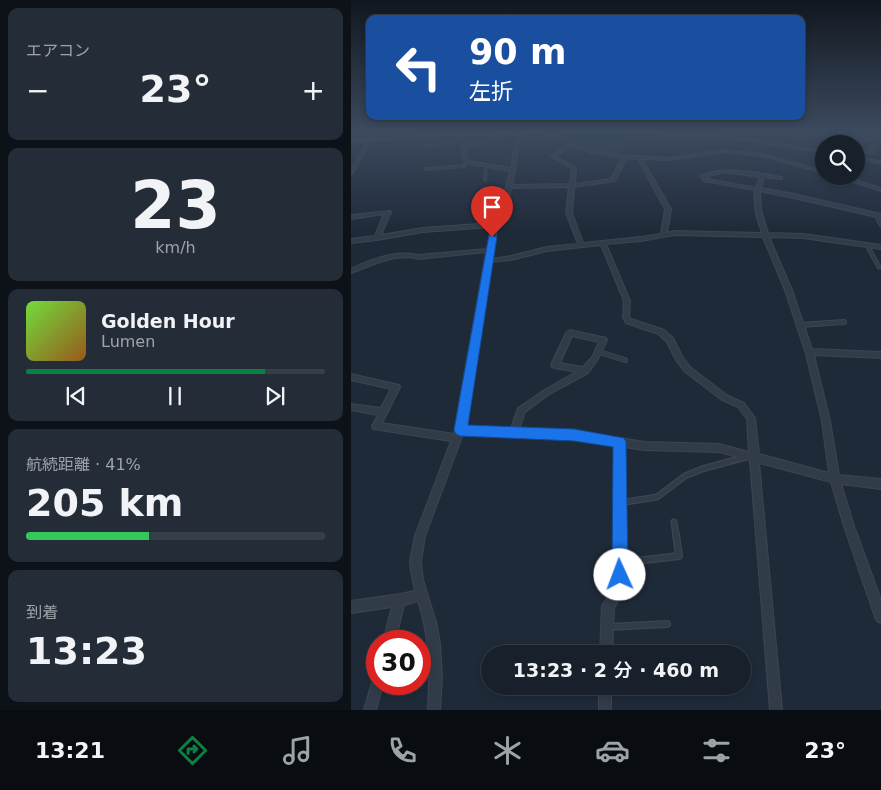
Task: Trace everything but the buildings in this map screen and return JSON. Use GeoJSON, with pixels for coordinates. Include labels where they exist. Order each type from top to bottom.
{"type":"FeatureCollection","features":[{"type":"Feature","properties":{"kind":"street"},"geometry":{"type":"LineString","coordinates":[[477,164],[513,170]]}},
{"type":"Feature","properties":{"kind":"street"},"geometry":{"type":"LineString","coordinates":[[434,710],[436,666],[429,621],[415,576],[415,553],[419,536],[459,434],[487,261],[495,225],[514,164]]}},
{"type":"Feature","properties":{"kind":"street"},"geometry":{"type":"LineString","coordinates":[[567,164],[574,168],[569,213],[581,245]]}},
{"type":"Feature","properties":{"kind":"street"},"geometry":{"type":"LineString","coordinates":[[508,187],[571,185],[613,180],[621,164]]}},
{"type":"Feature","properties":{"kind":"street"},"geometry":{"type":"LineString","coordinates":[[643,164],[668,208],[664,234]]}},
{"type":"Feature","properties":{"kind":"street"},"geometry":{"type":"LineString","coordinates":[[795,164],[815,170]]}},
{"type":"Feature","properties":{"kind":"street"},"geometry":{"type":"LineString","coordinates":[[780,178],[724,171],[702,176],[706,180],[879,216]]}},
{"type":"Feature","properties":{"kind":"street"},"geometry":{"type":"LineString","coordinates":[[763,176],[758,190],[759,219],[787,288],[809,352],[830,443],[836,479],[855,543],[881,617]]}},
{"type":"Feature","properties":{"kind":"street"},"geometry":{"type":"LineString","coordinates":[[865,185],[881,190]]}},
{"type":"Feature","properties":{"kind":"street"},"geometry":{"type":"LineString","coordinates":[[351,217],[388,212],[377,238]]}},
{"type":"Feature","properties":{"kind":"street"},"geometry":{"type":"LineString","coordinates":[[351,241],[423,230],[495,225]]}},
{"type":"Feature","properties":{"kind":"street"},"geometry":{"type":"LineString","coordinates":[[487,261],[500,261],[535,251],[664,234],[689,233],[821,238],[881,247]]}},
{"type":"Feature","properties":{"kind":"street"},"geometry":{"type":"LineString","coordinates":[[603,243],[627,301],[626,317],[628,321],[661,332],[670,340],[687,369],[725,398],[741,405],[751,418],[752,457],[776,710]]}},
{"type":"Feature","properties":{"kind":"street"},"geometry":{"type":"LineString","coordinates":[[351,270],[409,253],[418,257],[490,250]]}},
{"type":"Feature","properties":{"kind":"street"},"geometry":{"type":"LineString","coordinates":[[514,432],[521,410],[585,371],[599,352],[603,340],[570,333],[555,365],[585,371]]}},
{"type":"Feature","properties":{"kind":"street"},"geometry":{"type":"LineString","coordinates":[[809,352],[881,355]]}},
{"type":"Feature","properties":{"kind":"street"},"geometry":{"type":"LineString","coordinates":[[351,377],[396,387],[376,426],[459,434],[514,432],[574,435],[645,446],[719,448],[836,479],[881,484]]}},
{"type":"Feature","properties":{"kind":"street"},"geometry":{"type":"LineString","coordinates":[[351,407],[383,412]]}},
{"type":"Feature","properties":{"kind":"street"},"geometry":{"type":"LineString","coordinates":[[606,645],[608,606],[621,588],[619,563],[619,442]]}},
{"type":"Feature","properties":{"kind":"street"},"geometry":{"type":"LineString","coordinates":[[351,607],[420,595]]}},
{"type":"Feature","properties":{"kind":"street"},"geometry":{"type":"LineString","coordinates":[[392,630],[400,600]]}},
{"type":"Feature","properties":{"kind":"street"},"geometry":{"type":"LineString","coordinates":[[370,710],[374,695]]}},
{"type":"Feature","properties":{"kind":"street"},"geometry":{"type":"LineString","coordinates":[[605,695],[605,710]]}},
{"type":"Feature","properties":{"kind":"lane"},"geometry":{"type":"LineString","coordinates":[[426,169],[464,166],[465,164]]}},
{"type":"Feature","properties":{"kind":"lane"},"geometry":{"type":"LineString","coordinates":[[485,180],[486,166]]}},
{"type":"Feature","properties":{"kind":"lane"},"geometry":{"type":"LineString","coordinates":[[879,216],[881,225]]}},
{"type":"Feature","properties":{"kind":"lane"},"geometry":{"type":"LineString","coordinates":[[867,245],[879,268]]}},
{"type":"Feature","properties":{"kind":"lane"},"geometry":{"type":"LineString","coordinates":[[800,325],[844,322]]}},
{"type":"Feature","properties":{"kind":"lane"},"geometry":{"type":"LineString","coordinates":[[599,352],[625,360]]}},
{"type":"Feature","properties":{"kind":"lane"},"geometry":{"type":"LineString","coordinates":[[619,503],[657,498],[685,476],[702,469],[752,457]]}},
{"type":"Feature","properties":{"kind":"lane"},"geometry":{"type":"LineString","coordinates":[[619,563],[679,556],[674,522]]}},
{"type":"Feature","properties":{"kind":"lane"},"geometry":{"type":"LineString","coordinates":[[606,628],[667,624]]}},
{"type":"Feature","properties":{"kind":"route"},"geometry":{"type":"LineString","coordinates":[[492,237],[460,430],[574,435],[619,442],[620,575]]}}]}
